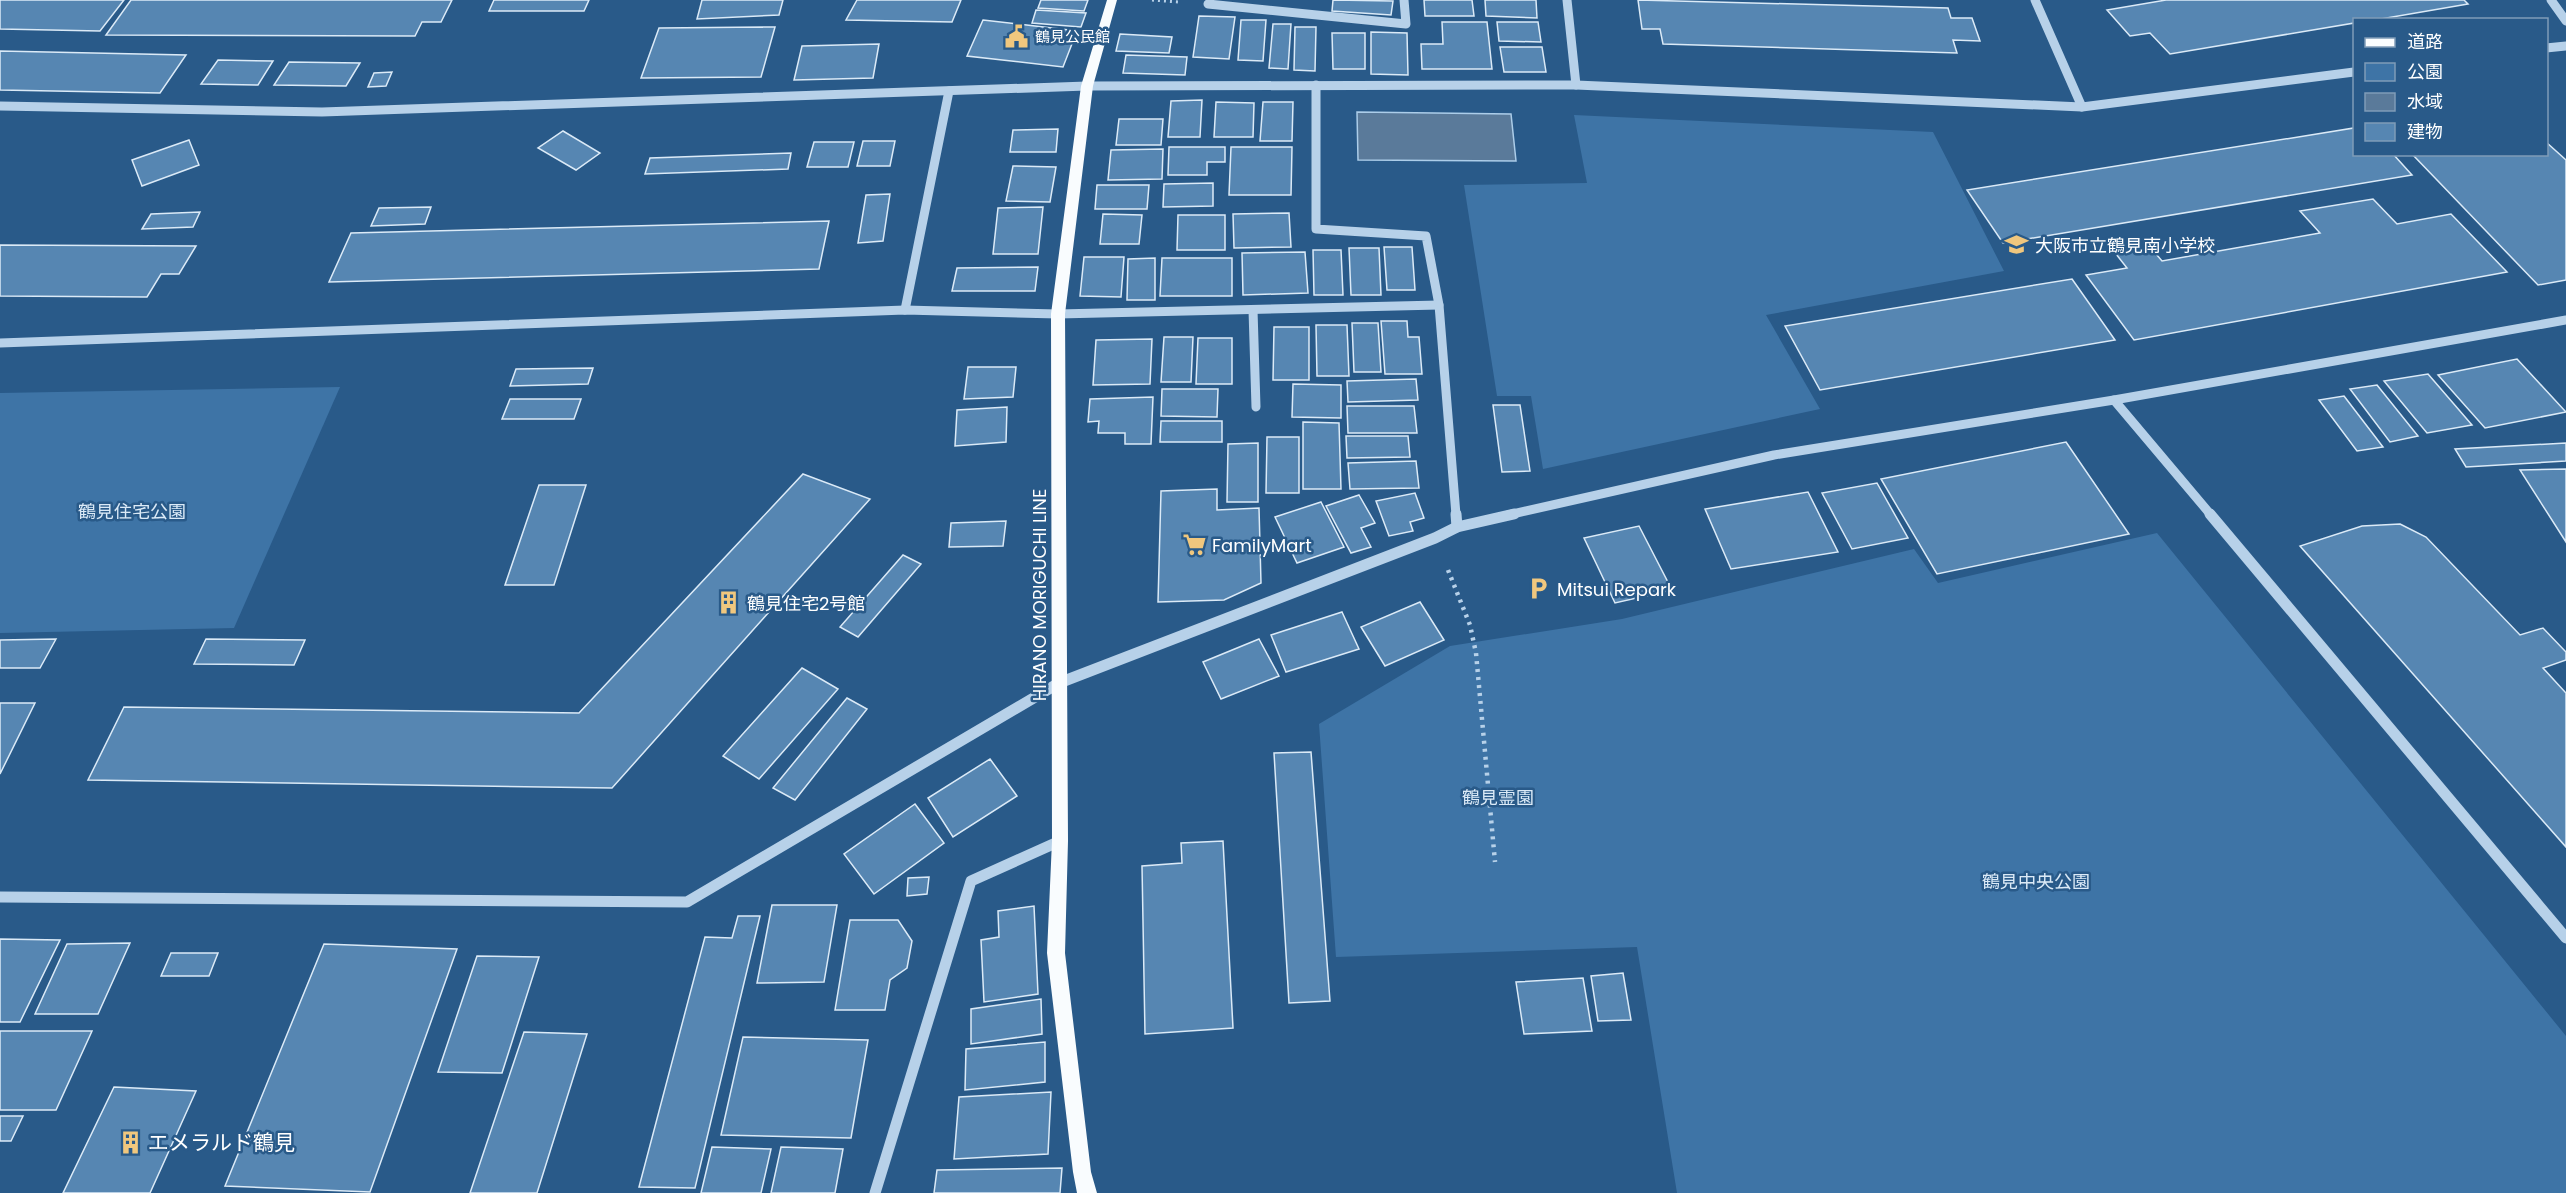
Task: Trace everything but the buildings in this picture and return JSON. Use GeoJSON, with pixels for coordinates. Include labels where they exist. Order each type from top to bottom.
{"type":"FeatureCollection","features":[{"type":"Feature","properties":{"kind":"main road","name":"HIRANO MORIGUCHI LINE"},"geometry":{"type":"LineString","coordinates":[[1087,1193],[1082,1172],[1056,953],[1060,840],[1058,314],[1087,86],[1112,0]]}},
{"type":"Feature","properties":{"kind":"street"},"geometry":{"type":"LineString","coordinates":[[1208,4],[1317,13],[1406,24],[1404,0]]}},
{"type":"Feature","properties":{"kind":"street"},"geometry":{"type":"LineString","coordinates":[[1567,0],[1576,85]]}},
{"type":"Feature","properties":{"kind":"street"},"geometry":{"type":"LineString","coordinates":[[2035,0],[2082,106]]}},
{"type":"Feature","properties":{"kind":"street"},"geometry":{"type":"LineString","coordinates":[[2551,0],[2566,21]]}},
{"type":"Feature","properties":{"kind":"street"},"geometry":{"type":"LineString","coordinates":[[2548,48],[2566,46]]}},
{"type":"Feature","properties":{"kind":"street"},"geometry":{"type":"LineString","coordinates":[[0,106],[322,112],[1087,86],[1576,85],[2082,106],[2353,72]]}},
{"type":"Feature","properties":{"kind":"street"},"geometry":{"type":"LineString","coordinates":[[1316,86],[1316,229],[1426,236],[1438,305],[1456,527]]}},
{"type":"Feature","properties":{"kind":"street"},"geometry":{"type":"LineString","coordinates":[[905,310],[950,91]]}},
{"type":"Feature","properties":{"kind":"street"},"geometry":{"type":"LineString","coordinates":[[0,343],[53,343],[905,310],[1058,314],[1438,305]]}},
{"type":"Feature","properties":{"kind":"street"},"geometry":{"type":"LineString","coordinates":[[1253,310],[1256,407]]}},
{"type":"Feature","properties":{"kind":"street"},"geometry":{"type":"LineString","coordinates":[[0,897],[687,902],[1059,683],[1436,538],[1456,527],[1773,455],[2114,400],[2566,320]]}},
{"type":"Feature","properties":{"kind":"street"},"geometry":{"type":"LineString","coordinates":[[2114,400],[2566,938]]}},
{"type":"Feature","properties":{"kind":"street"},"geometry":{"type":"LineString","coordinates":[[875,1193],[971,881],[1060,840]]}},
{"type":"Feature","properties":{"kind":"path"},"geometry":{"type":"LineString","coordinates":[[1436,538],[1470,625],[1476,652],[1495,862]]}},
{"type":"Feature","properties":{"kind":"green space"},"geometry":{"type":"Polygon","coordinates":[[[1574,115],[1933,132],[2004,271],[1766,315],[1820,409],[1543,469],[1531,396],[1497,396],[1464,185],[1587,183],[1574,115]]]}},
{"type":"Feature","properties":{"kind":"green space","name":"鶴見住宅公園"},"geometry":{"type":"Polygon","coordinates":[[[340,387],[234,628],[0,633],[0,393],[340,387]]]}},
{"type":"Feature","properties":{"kind":"green space","name":"鶴見中央公園"},"geometry":{"type":"Polygon","coordinates":[[[2157,533],[2566,1036],[2566,1193],[1677,1193],[1637,947],[1336,957],[1319,724],[1450,646],[1622,619],[1914,549],[1938,583],[2157,533]]]}},
{"type":"Feature","properties":{"kind":"water"},"geometry":{"type":"Polygon","coordinates":[[[1357,112],[1511,114],[1516,161],[1358,160],[1357,112]]]}},
{"type":"Feature","properties":{"kind":"place","name":"鶴見公民館"},"geometry":{"type":"Point","coordinates":[1017,36]}},
{"type":"Feature","properties":{"kind":"place","name":"大阪市立鶴見南小学校"},"geometry":{"type":"Point","coordinates":[2017,245]}},
{"type":"Feature","properties":{"kind":"place","name":"FamilyMart"},"geometry":{"type":"Point","coordinates":[1194,545]}},
{"type":"Feature","properties":{"kind":"place","name":"Mitsui Repark"},"geometry":{"type":"Point","coordinates":[1539,589]}},
{"type":"Feature","properties":{"kind":"place","name":"鶴見住宅2号館"},"geometry":{"type":"Point","coordinates":[729,603]}},
{"type":"Feature","properties":{"kind":"place","name":"エメラルド鶴見"},"geometry":{"type":"Point","coordinates":[130,1142]}},
{"type":"Feature","properties":{"kind":"park label","name":"鶴見霊園"},"geometry":{"type":"Point","coordinates":[1498,797]}}]}
